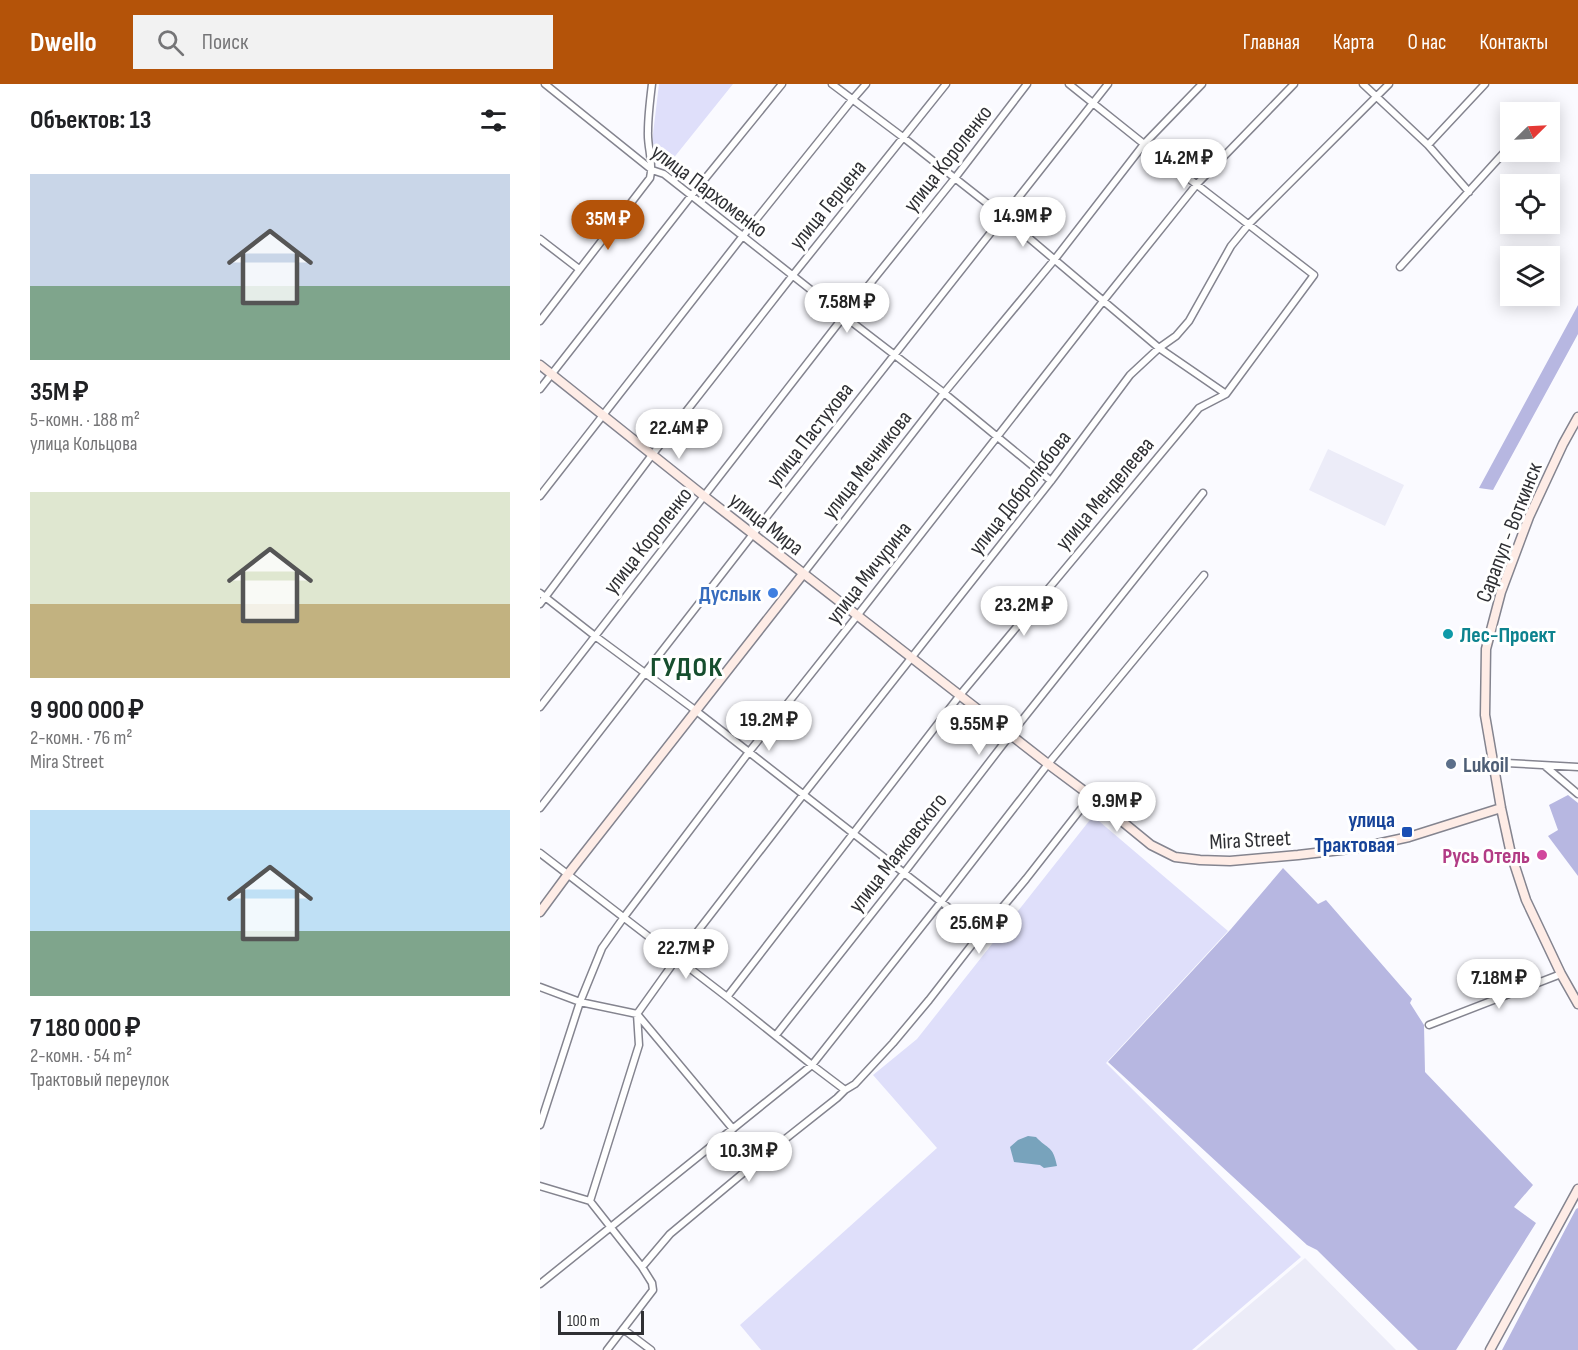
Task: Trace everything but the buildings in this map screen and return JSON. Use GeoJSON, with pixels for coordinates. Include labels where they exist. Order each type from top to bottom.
{"type":"FeatureCollection","features":[{"type":"Feature","properties":{"kind":"main road","name":"улица Мира"},"geometry":{"type":"LineString","coordinates":[[540,364],[803,574]]}},
{"type":"Feature","properties":{"kind":"main road","name":"Сарапул - Воткинск"},"geometry":{"type":"LineString","coordinates":[[1578,417],[1529,517],[1501,592],[1486,649],[1485,715],[1511,854],[1526,900],[1578,1004]]}},
{"type":"Feature","properties":{"kind":"main road","name":"Mira Street"},"geometry":{"type":"LineString","coordinates":[[803,574],[1092,796],[1151,845],[1175,857],[1230,861],[1358,848],[1409,837],[1501,808]]}},
{"type":"Feature","properties":{"kind":"main road","name":"улица Мечникова"},"geometry":{"type":"LineString","coordinates":[[540,912],[803,574]]}},
{"type":"Feature","properties":{"kind":"main road"},"geometry":{"type":"LineString","coordinates":[[1490,1350],[1578,1189]]}},
{"type":"Feature","properties":{"kind":"street","name":"улица Пархоменко"},"geometry":{"type":"LineString","coordinates":[[545,84],[652,170],[664,174],[944,393],[1051,481]]}},
{"type":"Feature","properties":{"kind":"street"},"geometry":{"type":"LineString","coordinates":[[540,321],[650,178],[652,170],[647,133],[652,84]]}},
{"type":"Feature","properties":{"kind":"street"},"geometry":{"type":"LineString","coordinates":[[540,389],[782,84]]}},
{"type":"Feature","properties":{"kind":"street"},"geometry":{"type":"LineString","coordinates":[[832,84],[1003,216],[1159,348],[1226,394]]}},
{"type":"Feature","properties":{"kind":"street"},"geometry":{"type":"LineString","coordinates":[[540,496],[742,237],[866,84]]}},
{"type":"Feature","properties":{"kind":"street","name":"улица Герцена"},"geometry":{"type":"LineString","coordinates":[[540,604],[543,595],[652,455],[946,84]]}},
{"type":"Feature","properties":{"kind":"street","name":"улица Короленко"},"geometry":{"type":"LineString","coordinates":[[540,707],[1028,84]]}},
{"type":"Feature","properties":{"kind":"street"},"geometry":{"type":"LineString","coordinates":[[1069,84],[1249,224]]}},
{"type":"Feature","properties":{"kind":"street","name":"улица Пастухова"},"geometry":{"type":"LineString","coordinates":[[540,808],[1108,84]]}},
{"type":"Feature","properties":{"kind":"street","name":"улица Мечникова"},"geometry":{"type":"LineString","coordinates":[[803,574],[944,393],[1055,259],[1144,144],[1202,84]]}},
{"type":"Feature","properties":{"kind":"street","name":"улица Мичурина"},"geometry":{"type":"LineString","coordinates":[[540,1125],[580,1002],[602,948],[624,917],[749,752],[1197,184],[1294,84]]}},
{"type":"Feature","properties":{"kind":"street"},"geometry":{"type":"LineString","coordinates":[[1363,84],[1428,145],[1469,192]]}},
{"type":"Feature","properties":{"kind":"street","name":"улица Добролюбова"},"geometry":{"type":"LineString","coordinates":[[637,1014],[677,958],[1051,481],[1130,375],[1159,348],[1176,336],[1189,321],[1231,246],[1249,224],[1389,84]]}},
{"type":"Feature","properties":{"kind":"street"},"geometry":{"type":"LineString","coordinates":[[1428,145],[1485,84]]}},
{"type":"Feature","properties":{"kind":"street"},"geometry":{"type":"LineString","coordinates":[[1400,267],[1500,157]]}},
{"type":"Feature","properties":{"kind":"street","name":"улица Менделеева"},"geometry":{"type":"LineString","coordinates":[[727,997],[960,695],[1199,408],[1226,394],[1314,275],[1249,224]]}},
{"type":"Feature","properties":{"kind":"street"},"geometry":{"type":"LineString","coordinates":[[540,239],[579,269]]}},
{"type":"Feature","properties":{"kind":"street","name":"улица Маяковского"},"geometry":{"type":"LineString","coordinates":[[776,1035],[1203,493]]}},
{"type":"Feature","properties":{"kind":"street"},"geometry":{"type":"LineString","coordinates":[[540,1284],[812,1065],[1048,764],[1204,575]]}},
{"type":"Feature","properties":{"kind":"street"},"geometry":{"type":"LineString","coordinates":[[543,595],[695,710],[981,933]]}},
{"type":"Feature","properties":{"kind":"street"},"geometry":{"type":"LineString","coordinates":[[1493,764],[1576,767],[1578,757]]}},
{"type":"Feature","properties":{"kind":"street"},"geometry":{"type":"LineString","coordinates":[[1544,766],[1578,794]]}},
{"type":"Feature","properties":{"kind":"street"},"geometry":{"type":"LineString","coordinates":[[642,1267],[670,1234],[855,1084],[894,1043],[1092,796]]}},
{"type":"Feature","properties":{"kind":"street"},"geometry":{"type":"LineString","coordinates":[[540,853],[845,1090]]}},
{"type":"Feature","properties":{"kind":"street"},"geometry":{"type":"LineString","coordinates":[[1429,1025],[1561,974]]}},
{"type":"Feature","properties":{"kind":"street"},"geometry":{"type":"LineString","coordinates":[[540,987],[580,1002],[637,1014],[733,1129]]}},
{"type":"Feature","properties":{"kind":"street"},"geometry":{"type":"LineString","coordinates":[[590,1201],[639,1045],[637,1014]]}},
{"type":"Feature","properties":{"kind":"street"},"geometry":{"type":"LineString","coordinates":[[540,1186],[590,1201],[652,1283],[653,1290],[607,1350]]}},
{"type":"Feature","properties":{"kind":"street"},"geometry":{"type":"LineString","coordinates":[[623,1329],[651,1350]]}},
{"type":"Feature","properties":{"kind":"shaded area"},"geometry":{"type":"Polygon","coordinates":[[[659,84],[733,84],[668,165],[652,142],[659,84]]]}},
{"type":"Feature","properties":{"kind":"shaded area"},"geometry":{"type":"Polygon","coordinates":[[[1578,305],[1578,334],[1493,490],[1479,488],[1578,305]]]}},
{"type":"Feature","properties":{"kind":"shaded area"},"geometry":{"type":"Polygon","coordinates":[[[1328,449],[1404,485],[1385,526],[1309,490],[1328,449]]]}},
{"type":"Feature","properties":{"kind":"shaded area"},"geometry":{"type":"Polygon","coordinates":[[[1568,795],[1578,803],[1578,876],[1548,836],[1558,830],[1549,805],[1568,795]]]}},
{"type":"Feature","properties":{"kind":"shaded area"},"geometry":{"type":"Polygon","coordinates":[[[1093,816],[1228,931],[1106,1063],[1301,1257],[1192,1350],[761,1350],[740,1325],[937,1148],[873,1075],[917,1039],[1093,816]]]}},
{"type":"Feature","properties":{"kind":"shaded area"},"geometry":{"type":"Polygon","coordinates":[[[1283,868],[1318,904],[1326,900],[1412,999],[1410,1003],[1424,1025],[1425,1072],[1533,1185],[1514,1207],[1536,1223],[1456,1350],[1418,1350],[1317,1250],[1307,1245],[1108,1062],[1231,929],[1283,868]]]}},
{"type":"Feature","properties":{"kind":"shaded area"},"geometry":{"type":"Polygon","coordinates":[[[1028,1136],[1036,1137],[1050,1148],[1057,1166],[1044,1168],[1040,1165],[1014,1162],[1010,1147],[1018,1140],[1028,1136]]]}},
{"type":"Feature","properties":{"kind":"shaded area"},"geometry":{"type":"Polygon","coordinates":[[[1578,1208],[1578,1350],[1502,1350],[1576,1209],[1578,1208]]]}},
{"type":"Feature","properties":{"kind":"shaded area"},"geometry":{"type":"Polygon","coordinates":[[[1305,1258],[1396,1350],[1196,1350],[1305,1258]]]}},
{"type":"Feature","properties":{"kind":"place","name":"Дуслык"},"geometry":{"type":"Point","coordinates":[773,593]}},
{"type":"Feature","properties":{"kind":"place","name":"Лес-Проект"},"geometry":{"type":"Point","coordinates":[1448,634]}},
{"type":"Feature","properties":{"kind":"place","name":"Lukoil"},"geometry":{"type":"Point","coordinates":[1451,764]}},
{"type":"Feature","properties":{"kind":"place","name":"улица Трактовая"},"geometry":{"type":"Point","coordinates":[1407,832]}},
{"type":"Feature","properties":{"kind":"place","name":"Русь Отель"},"geometry":{"type":"Point","coordinates":[1542,855]}},
{"type":"Feature","properties":{"kind":"district","name":"ГУДОК"},"geometry":{"type":"Point","coordinates":[687,666]}}]}
